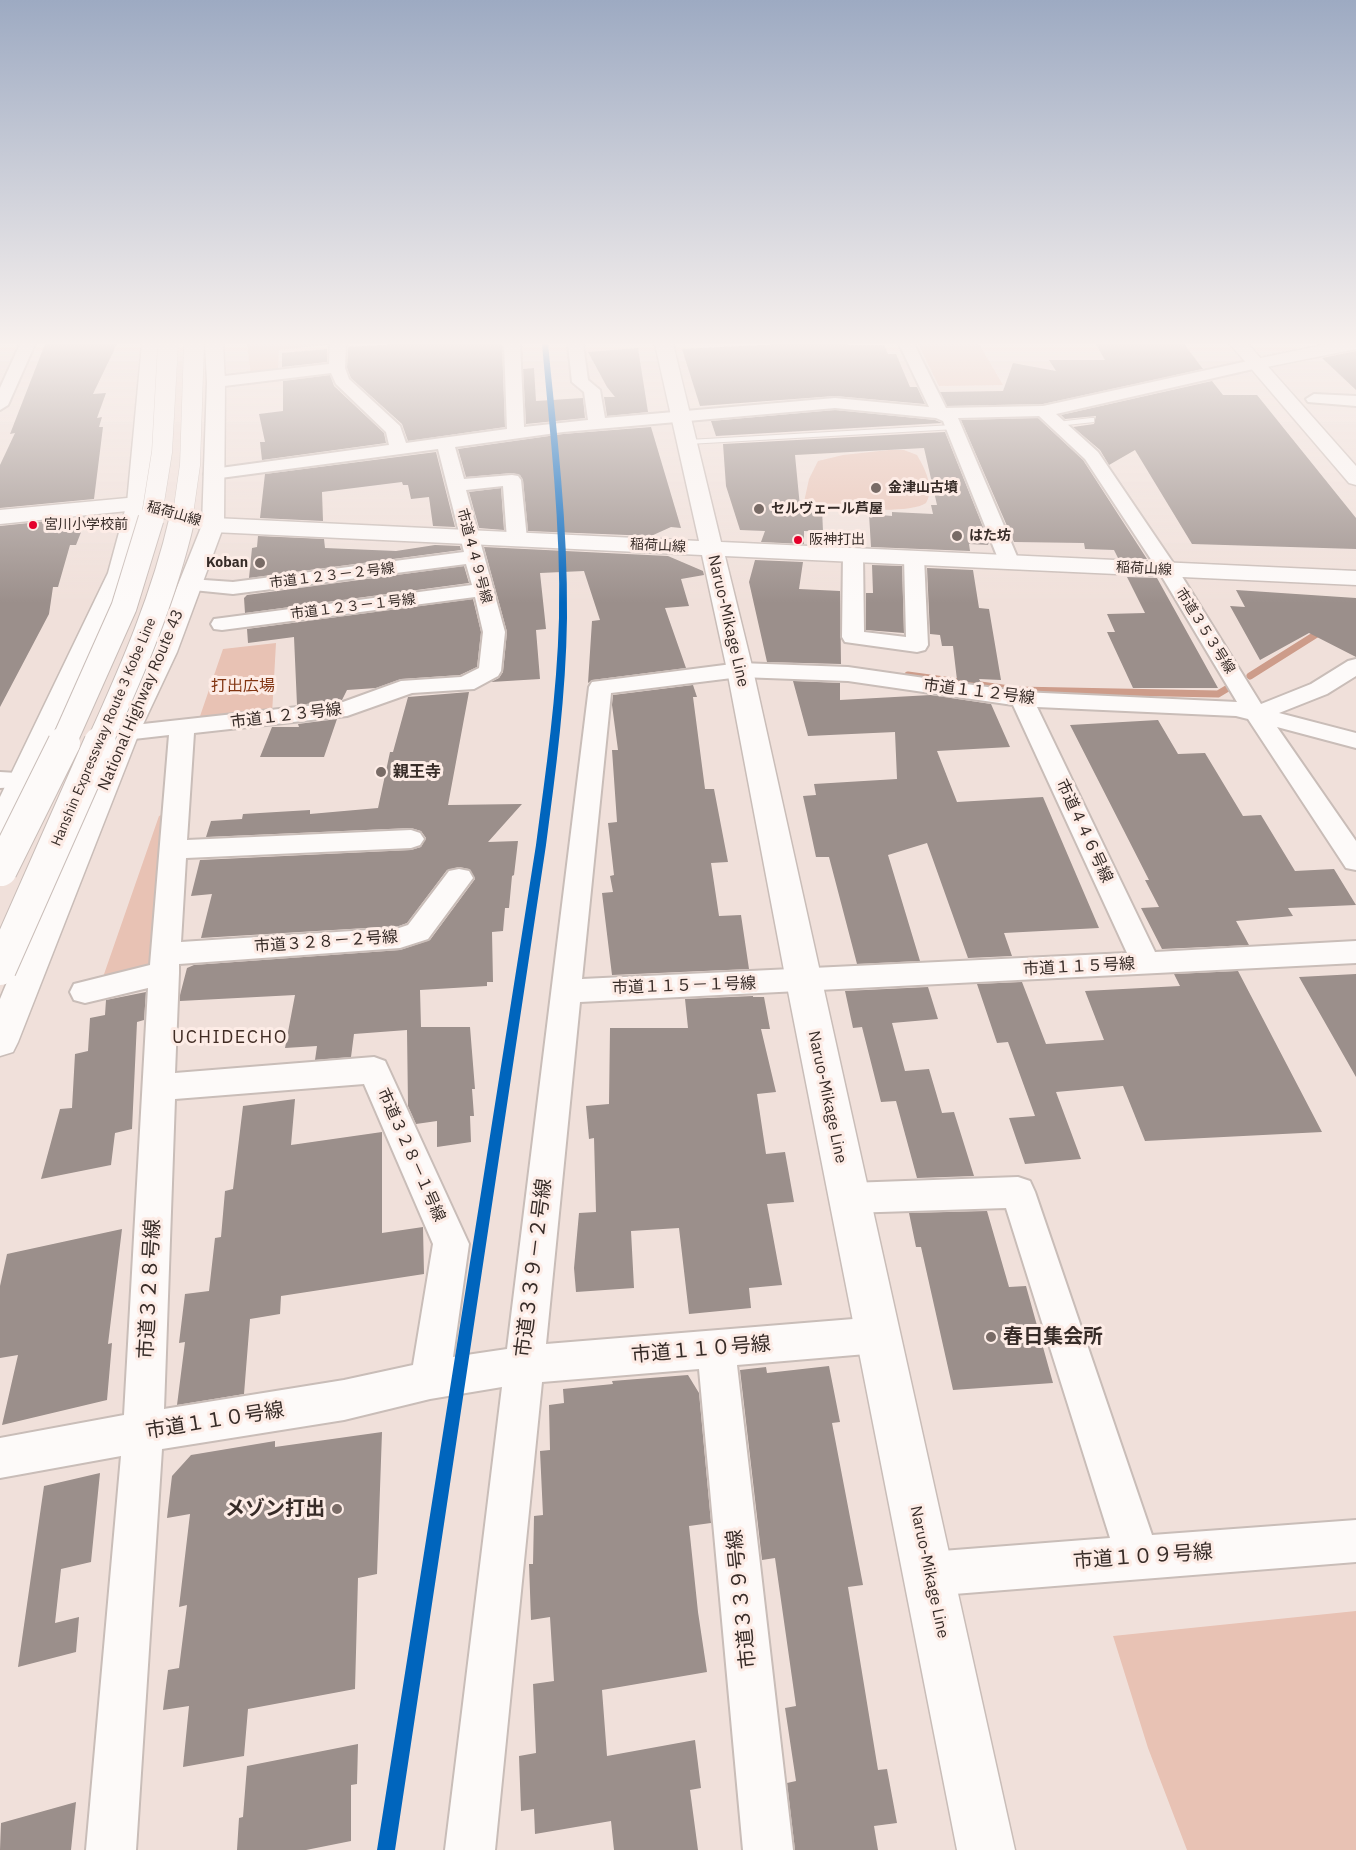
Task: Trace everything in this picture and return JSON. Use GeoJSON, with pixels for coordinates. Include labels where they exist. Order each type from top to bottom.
{"type":"FeatureCollection","features":[{"type":"Feature","properties":{"kind":"main road"},"geometry":{"type":"LineString","coordinates":[[0,829],[12,780],[120,573],[138,504],[144,430]]}},
{"type":"Feature","properties":{"kind":"main road","name":"Hanshin Expressway Route 3 Kobe Line"},"geometry":{"type":"LineString","coordinates":[[0,873],[106,650],[138,565],[152,513],[164,430]]}},
{"type":"Feature","properties":{"kind":"main road","name":"Hanshin Expressway Route 3 Kobe Line"},"geometry":{"type":"LineString","coordinates":[[0,969],[143,646],[172,563],[184,511],[190,465],[191,430]]}},
{"type":"Feature","properties":{"kind":"main road","name":"National Highway Route 43"},"geometry":{"type":"LineString","coordinates":[[0,1042],[125,733],[164,652],[213,525],[214,430]]}},
{"type":"Feature","properties":{"kind":"main road","name":"Naruo-Mikage Line"},"geometry":{"type":"LineString","coordinates":[[685,430],[740,670],[802,981],[986,1850]]}},
{"type":"Feature","properties":{"kind":"main road"},"geometry":{"type":"LineString","coordinates":[[1314,430],[1356,479]]}},
{"type":"Feature","properties":{"kind":"main road","name":"稲荷山線"},"geometry":{"type":"LineString","coordinates":[[0,517],[138,504],[213,525],[472,547],[517,539],[1356,578]]}},
{"type":"Feature","properties":{"kind":"street"},"geometry":{"type":"LineString","coordinates":[[394,430],[399,448]]}},
{"type":"Feature","properties":{"kind":"street"},"geometry":{"type":"LineString","coordinates":[[213,474],[540,430]]}},
{"type":"Feature","properties":{"kind":"street"},"geometry":{"type":"LineString","coordinates":[[954,430],[1009,561]]}},
{"type":"Feature","properties":{"kind":"street","name":"市道３５３号線"},"geometry":{"type":"LineString","coordinates":[[1064,430],[1092,456],[1168,570],[1256,714],[1356,861]]}},
{"type":"Feature","properties":{"kind":"street","name":"市道４４９号線"},"geometry":{"type":"LineString","coordinates":[[445,442],[494,632],[490,671]]}},
{"type":"Feature","properties":{"kind":"street"},"geometry":{"type":"LineString","coordinates":[[456,485],[512,480],[517,539]]}},
{"type":"Feature","properties":{"kind":"street","name":"市道１２３－２号線"},"geometry":{"type":"LineString","coordinates":[[190,585],[233,588],[472,547]]}},
{"type":"Feature","properties":{"kind":"street"},"geometry":{"type":"LineString","coordinates":[[853,555],[853,637],[917,645],[914,557]]}},
{"type":"Feature","properties":{"kind":"street","name":"市道１２３－１号線"},"geometry":{"type":"LineString","coordinates":[[222,624],[483,590]]}},
{"type":"Feature","properties":{"kind":"street"},"geometry":{"type":"LineString","coordinates":[[1256,714],[1319,689],[1356,666]]}},
{"type":"Feature","properties":{"kind":"street","name":"市道１１２号線"},"geometry":{"type":"LineString","coordinates":[[600,687],[740,670],[848,675],[1022,699],[1237,709],[1356,741]]}},
{"type":"Feature","properties":{"kind":"street","name":"市道１２３号線"},"geometry":{"type":"LineString","coordinates":[[125,733],[347,709],[409,686],[466,684],[490,671]]}},
{"type":"Feature","properties":{"kind":"street","name":"市道３３９－２号線"},"geometry":{"type":"LineString","coordinates":[[470,1850],[600,687]]}},
{"type":"Feature","properties":{"kind":"street","name":"市道４４６号線"},"geometry":{"type":"LineString","coordinates":[[1022,699],[1146,963]]}},
{"type":"Feature","properties":{"kind":"street","name":"市道３２８号線"},"geometry":{"type":"LineString","coordinates":[[111,1850],[143,1432],[165,963],[182,728]]}},
{"type":"Feature","properties":{"kind":"street"},"geometry":{"type":"LineString","coordinates":[[173,850],[411,839]]}},
{"type":"Feature","properties":{"kind":"street","name":"市道３２８－２号線"},"geometry":{"type":"LineString","coordinates":[[85,992],[165,963],[400,938],[418,932],[459,878]]}},
{"type":"Feature","properties":{"kind":"street","name":"市道１１５号線"},"geometry":{"type":"LineString","coordinates":[[802,981],[1356,952]]}},
{"type":"Feature","properties":{"kind":"street","name":"市道１１５－１号線"},"geometry":{"type":"LineString","coordinates":[[566,991],[802,981]]}},
{"type":"Feature","properties":{"kind":"street","name":"市道３２８－１号線"},"geometry":{"type":"LineString","coordinates":[[159,1087],[374,1070],[451,1244],[430,1380]]}},
{"type":"Feature","properties":{"kind":"street"},"geometry":{"type":"LineString","coordinates":[[849,1197],[1018,1192],[1138,1557]]}},
{"type":"Feature","properties":{"kind":"street","name":"市道１１０号線"},"geometry":{"type":"LineString","coordinates":[[0,1458],[143,1432],[344,1400],[430,1380],[523,1365],[878,1335]]}},
{"type":"Feature","properties":{"kind":"street","name":"市道３３９号線"},"geometry":{"type":"LineString","coordinates":[[716,1349],[768,1850]]}},
{"type":"Feature","properties":{"kind":"street","name":"市道１０９号線"},"geometry":{"type":"LineString","coordinates":[[929,1574],[1356,1541]]}},
{"type":"Feature","properties":{"kind":"green space"},"geometry":{"type":"Polygon","coordinates":[[[904,450],[917,455],[926,472],[929,485],[929,497],[926,503],[916,507],[885,510],[804,502],[809,479],[818,461],[843,455],[904,450]]]}},
{"type":"Feature","properties":{"kind":"green space","name":"打出広場"},"geometry":{"type":"Polygon","coordinates":[[[276,643],[272,714],[198,722],[223,649],[276,643]]]}},
{"type":"Feature","properties":{"kind":"green space"},"geometry":{"type":"Polygon","coordinates":[[[166,813],[158,965],[102,980],[159,816],[166,813]]]}},
{"type":"Feature","properties":{"kind":"green space"},"geometry":{"type":"Polygon","coordinates":[[[1356,1611],[1356,1850],[1187,1850],[1148,1748],[1113,1636],[1356,1611]]]}},
{"type":"Feature","properties":{"kind":"building"},"geometry":{"type":"Polygon","coordinates":[[[11,430],[103,430],[94,499],[0,508],[0,465],[15,433],[10,434],[11,430]]]}},
{"type":"Feature","properties":{"kind":"building"},"geometry":{"type":"Polygon","coordinates":[[[262,430],[381,430],[386,443],[262,460],[260,442],[265,442],[262,430]]]}},
{"type":"Feature","properties":{"kind":"building"},"geometry":{"type":"Polygon","coordinates":[[[404,430],[482,430],[408,441],[404,430]]]}},
{"type":"Feature","properties":{"kind":"building"},"geometry":{"type":"Polygon","coordinates":[[[652,430],[681,528],[671,527],[651,536],[528,531],[523,480],[520,475],[512,473],[466,477],[458,449],[563,434],[652,430]]]}},
{"type":"Feature","properties":{"kind":"building"},"geometry":{"type":"Polygon","coordinates":[[[714,430],[815,430],[716,436],[714,430]]]}},
{"type":"Feature","properties":{"kind":"building"},"geometry":{"type":"Polygon","coordinates":[[[965,430],[1051,430],[1083,460],[1147,559],[1118,558],[1114,550],[1085,549],[1084,543],[1014,542],[965,430]]]}},
{"type":"Feature","properties":{"kind":"building"},"geometry":{"type":"Polygon","coordinates":[[[1077,430],[1285,430],[1356,518],[1356,549],[1192,544],[1135,450],[1109,465],[1100,450],[1077,430]]]}},
{"type":"Feature","properties":{"kind":"building"},"geometry":{"type":"Polygon","coordinates":[[[945,432],[989,542],[988,545],[969,544],[970,551],[871,547],[869,514],[892,516],[892,512],[933,514],[931,505],[937,505],[924,448],[795,455],[800,507],[822,508],[823,532],[804,531],[804,544],[761,542],[765,531],[740,530],[726,486],[723,444],[945,432]]]}},
{"type":"Feature","properties":{"kind":"building"},"geometry":{"type":"Polygon","coordinates":[[[436,452],[455,527],[433,526],[429,497],[411,499],[408,485],[403,485],[402,482],[322,492],[323,521],[260,518],[265,474],[436,452]]]}},
{"type":"Feature","properties":{"kind":"building"},"geometry":{"type":"Polygon","coordinates":[[[501,488],[504,530],[479,528],[469,492],[501,488]]]}},
{"type":"Feature","properties":{"kind":"building"},"geometry":{"type":"Polygon","coordinates":[[[87,517],[76,545],[70,545],[58,587],[53,587],[49,614],[0,707],[0,526],[87,517]]]}},
{"type":"Feature","properties":{"kind":"building"},"geometry":{"type":"Polygon","coordinates":[[[258,536],[324,539],[325,548],[396,551],[435,545],[460,546],[461,550],[249,578],[252,548],[257,547],[258,536]]]}},
{"type":"Feature","properties":{"kind":"building"},"geometry":{"type":"Polygon","coordinates":[[[484,547],[668,556],[703,571],[704,575],[681,579],[689,606],[665,608],[686,668],[592,680],[588,683],[592,621],[600,620],[584,571],[540,573],[546,629],[536,630],[540,679],[491,682],[499,678],[503,672],[507,632],[484,547]]]}},
{"type":"Feature","properties":{"kind":"building"},"geometry":{"type":"Polygon","coordinates":[[[755,560],[803,562],[799,589],[840,591],[841,664],[767,662],[749,582],[755,560]]]}},
{"type":"Feature","properties":{"kind":"building"},"geometry":{"type":"Polygon","coordinates":[[[872,565],[902,566],[904,633],[866,630],[866,593],[873,593],[872,565]]]}},
{"type":"Feature","properties":{"kind":"building"},"geometry":{"type":"Polygon","coordinates":[[[464,566],[469,583],[245,613],[244,598],[247,595],[464,566]]]}},
{"type":"Feature","properties":{"kind":"building"},"geometry":{"type":"Polygon","coordinates":[[[927,568],[973,570],[979,608],[989,609],[1001,680],[979,679],[982,684],[957,680],[953,646],[942,646],[940,635],[930,634],[927,568]]]}},
{"type":"Feature","properties":{"kind":"building"},"geometry":{"type":"Polygon","coordinates":[[[1127,577],[1157,578],[1218,688],[1133,688],[1107,632],[1115,632],[1107,614],[1145,613],[1127,577]]]}},
{"type":"Feature","properties":{"kind":"building"},"geometry":{"type":"Polygon","coordinates":[[[1236,590],[1356,598],[1356,657],[1309,633],[1260,660],[1230,606],[1245,607],[1236,590]]]}},
{"type":"Feature","properties":{"kind":"building"},"geometry":{"type":"Polygon","coordinates":[[[473,599],[481,632],[477,667],[460,675],[401,679],[376,688],[347,690],[342,700],[297,705],[294,637],[248,643],[247,629],[473,599]]]}},
{"type":"Feature","properties":{"kind":"building"},"geometry":{"type":"Polygon","coordinates":[[[793,681],[840,683],[840,700],[931,695],[991,704],[1010,747],[937,751],[957,802],[1043,797],[1099,928],[1004,933],[1012,956],[968,958],[927,843],[888,855],[920,961],[857,964],[829,857],[816,857],[803,796],[816,795],[814,784],[897,779],[895,732],[808,736],[793,681]]]}},
{"type":"Feature","properties":{"kind":"building"},"geometry":{"type":"Polygon","coordinates":[[[693,685],[697,697],[693,697],[705,789],[714,789],[728,862],[711,863],[719,916],[741,915],[749,969],[612,975],[602,893],[613,892],[610,876],[614,875],[608,823],[617,822],[612,750],[618,750],[612,705],[613,695],[693,685]]]}},
{"type":"Feature","properties":{"kind":"building"},"geometry":{"type":"Polygon","coordinates":[[[469,692],[448,805],[522,804],[488,842],[518,841],[509,908],[505,908],[503,931],[492,932],[493,982],[487,982],[487,986],[420,990],[421,1027],[470,1027],[475,1089],[472,1089],[474,1116],[470,1116],[471,1142],[437,1147],[437,1121],[416,1124],[408,1106],[407,1030],[354,1034],[351,1057],[315,1060],[317,1046],[285,1048],[295,995],[180,1001],[180,995],[187,968],[194,965],[400,950],[430,940],[475,879],[469,869],[459,867],[447,870],[407,923],[399,926],[201,938],[212,894],[191,896],[200,860],[411,850],[421,847],[426,838],[421,831],[411,828],[206,837],[211,821],[242,819],[243,814],[310,810],[310,814],[378,808],[390,752],[393,752],[408,697],[469,692]]]}},
{"type":"Feature","properties":{"kind":"building"},"geometry":{"type":"Polygon","coordinates":[[[337,719],[324,757],[260,757],[272,727],[299,727],[298,724],[337,719]]]}},
{"type":"Feature","properties":{"kind":"building"},"geometry":{"type":"Polygon","coordinates":[[[1158,720],[1178,754],[1205,753],[1243,816],[1261,815],[1295,871],[1334,869],[1356,905],[1288,908],[1293,916],[1236,921],[1249,945],[1162,949],[1141,908],[1159,907],[1145,880],[1149,880],[1070,725],[1158,720]]]}},
{"type":"Feature","properties":{"kind":"building"},"geometry":{"type":"Polygon","coordinates":[[[1238,971],[1322,1132],[1145,1141],[1123,1086],[1056,1092],[1081,1159],[1025,1164],[1009,1118],[1035,1116],[1008,1042],[997,1043],[977,984],[1022,982],[1046,1044],[1104,1040],[1085,991],[1180,986],[1174,974],[1238,971]]]}},
{"type":"Feature","properties":{"kind":"building"},"geometry":{"type":"Polygon","coordinates":[[[1356,974],[1356,1077],[1299,977],[1356,974]]]}},
{"type":"Feature","properties":{"kind":"building"},"geometry":{"type":"Polygon","coordinates":[[[928,987],[938,1019],[892,1023],[905,1071],[929,1069],[942,1113],[954,1112],[974,1176],[917,1178],[896,1101],[881,1102],[862,1027],[853,1028],[845,991],[928,987]]]}},
{"type":"Feature","properties":{"kind":"building"},"geometry":{"type":"Polygon","coordinates":[[[146,992],[144,1020],[137,1022],[132,1129],[115,1133],[111,1165],[41,1179],[60,1109],[72,1108],[75,1054],[88,1051],[90,1018],[105,1015],[106,1000],[146,992]]]}},
{"type":"Feature","properties":{"kind":"building"},"geometry":{"type":"Polygon","coordinates":[[[764,997],[770,1029],[761,1029],[776,1092],[757,1094],[766,1154],[785,1152],[794,1202],[767,1204],[782,1285],[749,1288],[751,1308],[689,1314],[679,1228],[631,1231],[634,1288],[576,1292],[574,1268],[579,1213],[596,1212],[594,1138],[589,1139],[586,1106],[609,1104],[610,1028],[688,1028],[685,999],[764,997]]]}},
{"type":"Feature","properties":{"kind":"building"},"geometry":{"type":"Polygon","coordinates":[[[295,1099],[291,1145],[382,1132],[382,1233],[423,1227],[424,1274],[281,1296],[280,1314],[250,1319],[244,1394],[177,1405],[185,1342],[179,1343],[185,1294],[209,1291],[215,1238],[221,1237],[225,1191],[233,1189],[243,1106],[295,1099]]]}},
{"type":"Feature","properties":{"kind":"building","name":"春日集会所"},"geometry":{"type":"Polygon","coordinates":[[[987,1211],[1009,1287],[1026,1286],[1053,1383],[953,1390],[921,1247],[916,1247],[909,1213],[987,1211]]]}},
{"type":"Feature","properties":{"kind":"building"},"geometry":{"type":"Polygon","coordinates":[[[122,1229],[108,1344],[112,1343],[107,1400],[2,1425],[18,1355],[0,1358],[0,1286],[7,1254],[122,1229]]]}},
{"type":"Feature","properties":{"kind":"building"},"geometry":{"type":"Polygon","coordinates":[[[829,1366],[840,1422],[832,1423],[863,1585],[848,1587],[878,1770],[887,1769],[897,1823],[874,1826],[878,1850],[795,1850],[787,1783],[796,1781],[785,1708],[796,1706],[775,1558],[762,1560],[740,1370],[766,1367],[767,1373],[829,1366]]]}},
{"type":"Feature","properties":{"kind":"building"},"geometry":{"type":"Polygon","coordinates":[[[688,1375],[699,1393],[711,1523],[689,1526],[707,1672],[602,1690],[607,1756],[695,1740],[701,1788],[690,1790],[698,1850],[614,1850],[611,1821],[535,1834],[534,1809],[521,1811],[519,1756],[536,1753],[533,1684],[554,1681],[550,1617],[531,1620],[529,1564],[533,1564],[534,1516],[543,1515],[540,1451],[550,1450],[549,1405],[564,1403],[563,1389],[613,1384],[612,1381],[688,1375]]]}},
{"type":"Feature","properties":{"kind":"building"},"geometry":{"type":"Polygon","coordinates":[[[382,1432],[377,1574],[358,1578],[355,1689],[248,1709],[244,1756],[183,1767],[189,1706],[163,1710],[168,1670],[179,1668],[187,1605],[179,1607],[190,1514],[167,1518],[172,1476],[191,1455],[275,1441],[275,1447],[382,1432]]]}},
{"type":"Feature","properties":{"kind":"building"},"geometry":{"type":"Polygon","coordinates":[[[100,1473],[91,1562],[61,1569],[55,1623],[79,1617],[76,1652],[18,1667],[44,1486],[100,1473]]]}},
{"type":"Feature","properties":{"kind":"building"},"geometry":{"type":"Polygon","coordinates":[[[358,1744],[357,1784],[351,1785],[351,1841],[306,1850],[237,1850],[239,1818],[243,1817],[247,1766],[358,1744]]]}},
{"type":"Feature","properties":{"kind":"building"},"geometry":{"type":"Polygon","coordinates":[[[76,1802],[71,1850],[0,1850],[1,1823],[76,1802]]]}},
{"type":"Feature","properties":{"kind":"waterway"},"geometry":{"type":"LineString","coordinates":[[1250,676],[1323,630]]}},
{"type":"Feature","properties":{"kind":"waterway"},"geometry":{"type":"LineString","coordinates":[[908,675],[1017,690],[1218,694],[1228,688]]}},
{"type":"Feature","properties":{"kind":"transit line"},"geometry":{"type":"LineString","coordinates":[[386,1850],[541,845],[555,732],[562,646],[563,584],[553,430]]}},
{"type":"Feature","properties":{"kind":"place","name":"金津山古墳"},"geometry":{"type":"Point","coordinates":[876,488]}},
{"type":"Feature","properties":{"kind":"place","name":"セルヴェール芦屋"},"geometry":{"type":"Point","coordinates":[759,509]}},
{"type":"Feature","properties":{"kind":"place","name":"宮川小学校前"},"geometry":{"type":"Point","coordinates":[33,525]}},
{"type":"Feature","properties":{"kind":"place","name":"はた坊"},"geometry":{"type":"Point","coordinates":[957,536]}},
{"type":"Feature","properties":{"kind":"place","name":"阪神打出"},"geometry":{"type":"Point","coordinates":[798,540]}},
{"type":"Feature","properties":{"kind":"place","name":"Koban"},"geometry":{"type":"Point","coordinates":[260,563]}},
{"type":"Feature","properties":{"kind":"place","name":"親王寺"},"geometry":{"type":"Point","coordinates":[381,772]}},
{"type":"Feature","properties":{"kind":"place","name":"春日集会所"},"geometry":{"type":"Point","coordinates":[991,1337]}},
{"type":"Feature","properties":{"kind":"place","name":"メゾン打出"},"geometry":{"type":"Point","coordinates":[337,1509]}},
{"type":"Feature","properties":{"kind":"district","name":"UCHIDECHO"},"geometry":{"type":"Point","coordinates":[230,1038]}}]}
